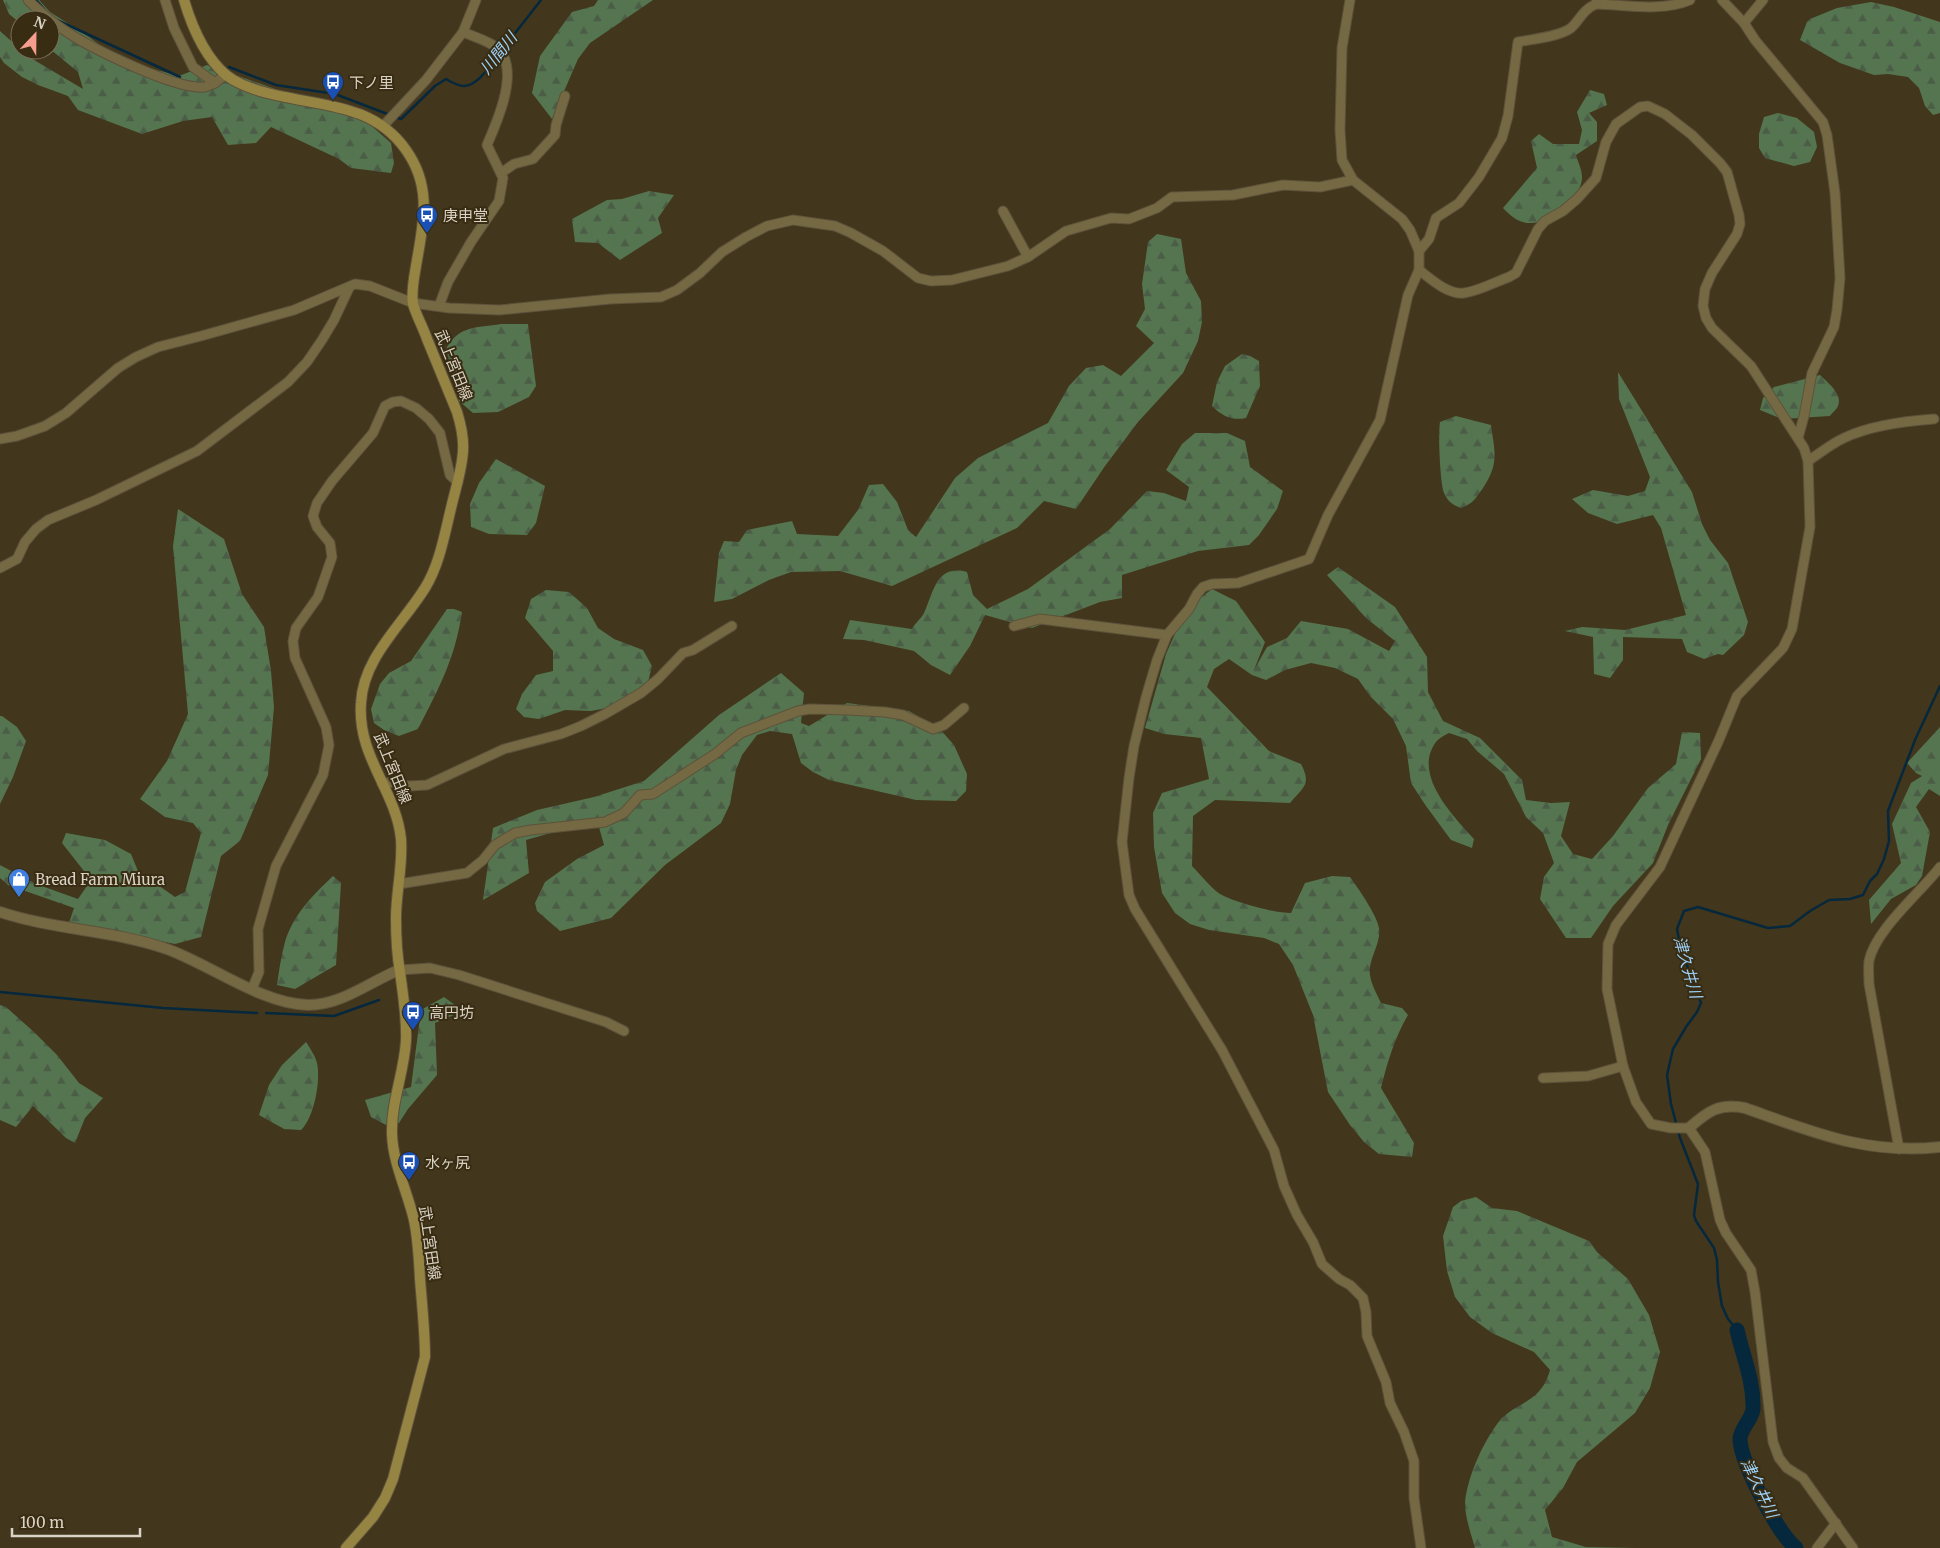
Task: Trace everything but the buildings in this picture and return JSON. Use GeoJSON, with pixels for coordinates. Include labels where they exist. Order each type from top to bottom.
{"type":"FeatureCollection","features":[{"type":"Feature","properties":{"kind":"main road","name":"武上宮田線"},"geometry":{"type":"LineString","coordinates":[[184,0],[190,20],[202,45],[226,74],[244,86],[276,95],[356,111],[384,125],[406,149],[415,164],[423,188],[425,214],[413,282],[413,303],[462,429],[463,455],[458,482],[433,572],[418,598],[378,652],[364,682],[361,703],[362,728],[367,751],[396,814],[400,836],[396,919],[399,970],[405,1008],[406,1040],[403,1067],[393,1111],[393,1142],[396,1165],[415,1224],[425,1358],[385,1498],[373,1517],[346,1548]]}},
{"type":"Feature","properties":{"kind":"street"},"geometry":{"type":"LineString","coordinates":[[28,0],[69,34],[159,77],[187,85],[204,87],[215,83],[226,74]]}},
{"type":"Feature","properties":{"kind":"street"},"geometry":{"type":"LineString","coordinates":[[165,0],[174,28],[193,67],[215,83]]}},
{"type":"Feature","properties":{"kind":"street"},"geometry":{"type":"LineString","coordinates":[[384,125],[426,80],[463,32],[476,0]]}},
{"type":"Feature","properties":{"kind":"street"},"geometry":{"type":"LineString","coordinates":[[1350,0],[1342,48],[1340,130],[1342,160],[1352,180],[1402,219],[1410,230],[1419,251],[1419,270],[1408,296],[1380,420],[1364,453],[1340,492],[1309,559],[1238,583],[1212,584],[1203,587],[1189,609],[1167,635],[1149,688],[1133,754],[1122,842],[1129,895],[1134,909],[1222,1050],[1250,1102],[1274,1150],[1289,1198],[1313,1242],[1322,1264],[1338,1279],[1350,1285],[1363,1298],[1366,1312],[1367,1336],[1386,1382],[1390,1403],[1404,1432],[1414,1461],[1414,1498],[1421,1548]]}},
{"type":"Feature","properties":{"kind":"street"},"geometry":{"type":"LineString","coordinates":[[1419,251],[1429,239],[1436,218],[1459,202],[1479,177],[1502,138],[1508,116],[1518,42],[1547,37],[1570,28],[1584,4],[1597,2],[1656,6],[1680,4],[1690,0]]}},
{"type":"Feature","properties":{"kind":"street"},"geometry":{"type":"LineString","coordinates":[[1722,0],[1744,23],[1755,40],[1823,122],[1827,135],[1836,193],[1840,278],[1837,310],[1834,327],[1812,373],[1798,438]]}},
{"type":"Feature","properties":{"kind":"street"},"geometry":{"type":"LineString","coordinates":[[1744,23],[1763,0]]}},
{"type":"Feature","properties":{"kind":"street"},"geometry":{"type":"LineString","coordinates":[[438,306],[457,266],[499,201],[503,178],[487,145],[498,120],[509,75],[503,54],[492,46],[463,32]]}},
{"type":"Feature","properties":{"kind":"street"},"geometry":{"type":"LineString","coordinates":[[501,173],[514,164],[533,159],[555,135],[556,125],[565,96]]}},
{"type":"Feature","properties":{"kind":"street"},"geometry":{"type":"LineString","coordinates":[[1419,270],[1434,282],[1452,291],[1463,293],[1516,273],[1538,229],[1577,199],[1596,178],[1606,142],[1616,124],[1640,108],[1648,106],[1665,114],[1692,134],[1727,172],[1740,215],[1740,224],[1737,234],[1712,273],[1705,289],[1703,306],[1706,318],[1712,328],[1751,366],[1804,448],[1808,461],[1810,528],[1792,630],[1783,648],[1737,696],[1719,740],[1660,866],[1616,925],[1608,944],[1607,989],[1624,1066],[1636,1102],[1651,1124],[1671,1128],[1689,1128],[1712,1111],[1722,1106],[1732,1106],[1745,1108],[1842,1142],[1899,1149],[1940,1147]]}},
{"type":"Feature","properties":{"kind":"street"},"geometry":{"type":"LineString","coordinates":[[0,439],[16,436],[45,426],[66,413],[118,368],[158,347],[294,310],[355,284],[370,286],[413,303],[499,310],[610,299],[661,297],[677,290],[700,273],[722,252],[746,237],[767,226],[793,220],[835,226],[852,233],[883,251],[918,278],[931,281],[952,280],[993,271],[1028,257],[1066,231],[1111,218],[1129,219],[1157,208],[1172,198],[1233,195],[1283,185],[1320,187],[1352,180]]}},
{"type":"Feature","properties":{"kind":"street"},"geometry":{"type":"LineString","coordinates":[[1003,211],[1028,257]]}},
{"type":"Feature","properties":{"kind":"street"},"geometry":{"type":"LineString","coordinates":[[0,568],[17,559],[25,542],[36,529],[48,520],[96,500],[197,451],[288,382],[307,362],[322,340],[349,288]]}},
{"type":"Feature","properties":{"kind":"street"},"geometry":{"type":"LineString","coordinates":[[252,989],[259,972],[258,929],[276,866],[323,775],[329,745],[326,727],[295,658],[293,641],[296,628],[318,597],[332,557],[330,544],[317,527],[313,516],[317,503],[332,481],[373,432],[385,406],[393,402],[401,401],[416,408],[429,419],[440,434],[450,475],[458,482]]}},
{"type":"Feature","properties":{"kind":"street"},"geometry":{"type":"LineString","coordinates":[[1808,461],[1844,438],[1861,431],[1934,419]]}},
{"type":"Feature","properties":{"kind":"street"},"geometry":{"type":"LineString","coordinates":[[1014,626],[1040,619],[1167,635]]}},
{"type":"Feature","properties":{"kind":"street"},"geometry":{"type":"LineString","coordinates":[[382,784],[392,782],[409,786],[427,785],[504,749],[560,734],[589,722],[641,693],[658,679],[682,653],[693,650],[732,626]]}},
{"type":"Feature","properties":{"kind":"street"},"geometry":{"type":"LineString","coordinates":[[399,884],[468,873],[479,864],[495,845],[504,838],[520,832],[605,822],[624,813],[640,795],[652,794],[715,754],[741,733],[797,712],[810,709],[885,712],[903,715],[933,729],[944,725],[964,708]]}},
{"type":"Feature","properties":{"kind":"street"},"geometry":{"type":"LineString","coordinates":[[1899,1149],[1869,984],[1869,961],[1874,946],[1884,931],[1940,867]]}},
{"type":"Feature","properties":{"kind":"street"},"geometry":{"type":"LineString","coordinates":[[0,912],[43,924],[132,940],[167,949],[277,1001],[292,1004],[316,1004],[348,996],[399,970],[430,968],[459,975],[606,1022],[624,1031]]}},
{"type":"Feature","properties":{"kind":"street"},"geometry":{"type":"LineString","coordinates":[[1543,1078],[1588,1076],[1624,1066]]}},
{"type":"Feature","properties":{"kind":"street"},"geometry":{"type":"LineString","coordinates":[[1689,1128],[1704,1152],[1720,1220],[1726,1233],[1750,1270],[1756,1292],[1773,1442],[1779,1458],[1787,1468],[1803,1478],[1853,1548]]}},
{"type":"Feature","properties":{"kind":"street"},"geometry":{"type":"LineString","coordinates":[[1817,1548],[1836,1523]]}},
{"type":"Feature","properties":{"kind":"green space"},"geometry":{"type":"Polygon","coordinates":[[[3,0],[39,0],[48,10],[10,10],[9,14],[3,0]]]}},
{"type":"Feature","properties":{"kind":"green space"},"geometry":{"type":"Polygon","coordinates":[[[598,0],[653,0],[590,43],[578,59],[552,119],[532,93],[540,56],[572,12],[594,6],[598,0]]]}},
{"type":"Feature","properties":{"kind":"green space"},"geometry":{"type":"Polygon","coordinates":[[[1871,2],[1894,7],[1940,22],[1940,113],[1933,115],[1925,106],[1919,88],[1908,77],[1888,74],[1874,75],[1840,63],[1800,40],[1810,19],[1837,8],[1871,2]]]}},
{"type":"Feature","properties":{"kind":"green space"},"geometry":{"type":"Polygon","coordinates":[[[60,18],[120,60],[179,76],[207,65],[366,121],[391,143],[394,163],[391,173],[351,168],[339,159],[271,127],[256,143],[228,145],[212,117],[183,121],[142,134],[78,110],[68,96],[22,77],[4,63],[0,57],[0,31],[10,40],[10,60],[34,60],[83,89],[78,72],[60,57],[60,18]]]}},
{"type":"Feature","properties":{"kind":"green space"},"geometry":{"type":"Polygon","coordinates":[[[1590,90],[1604,94],[1607,105],[1589,113],[1597,122],[1597,141],[1576,155],[1582,177],[1577,193],[1571,201],[1554,215],[1537,222],[1525,223],[1511,216],[1503,208],[1537,168],[1531,141],[1539,134],[1553,144],[1579,144],[1582,130],[1577,112],[1590,90]]]}},
{"type":"Feature","properties":{"kind":"green space"},"geometry":{"type":"Polygon","coordinates":[[[1778,113],[1797,118],[1814,132],[1817,147],[1810,162],[1794,166],[1765,158],[1759,148],[1759,134],[1764,117],[1778,113]]]}},
{"type":"Feature","properties":{"kind":"green space"},"geometry":{"type":"Polygon","coordinates":[[[649,191],[674,195],[658,218],[662,233],[620,260],[598,243],[575,242],[572,219],[607,200],[622,199],[649,191]]]}},
{"type":"Feature","properties":{"kind":"green space"},"geometry":{"type":"Polygon","coordinates":[[[1157,234],[1181,239],[1186,273],[1201,301],[1202,322],[1198,341],[1183,373],[1138,422],[1076,509],[1044,501],[1017,528],[892,586],[840,571],[791,572],[769,580],[732,599],[714,602],[719,553],[724,541],[739,542],[747,530],[792,521],[797,534],[838,536],[858,510],[869,485],[883,484],[897,502],[908,530],[916,537],[955,478],[978,458],[1048,423],[1069,386],[1086,368],[1103,365],[1121,376],[1154,343],[1136,326],[1145,309],[1142,284],[1148,242],[1157,234]]]}},
{"type":"Feature","properties":{"kind":"green space"},"geometry":{"type":"Polygon","coordinates":[[[501,324],[528,324],[536,386],[529,397],[498,412],[473,413],[459,401],[446,349],[451,341],[469,329],[501,324]]]}},
{"type":"Feature","properties":{"kind":"green space"},"geometry":{"type":"Polygon","coordinates":[[[1242,354],[1259,361],[1260,386],[1246,418],[1236,419],[1223,415],[1212,406],[1217,382],[1225,366],[1242,354]]]}},
{"type":"Feature","properties":{"kind":"green space"},"geometry":{"type":"Polygon","coordinates":[[[1618,372],[1692,492],[1702,524],[1710,540],[1728,563],[1748,622],[1744,635],[1723,655],[1718,654],[1704,659],[1687,652],[1682,639],[1623,637],[1623,660],[1610,678],[1594,674],[1593,637],[1565,631],[1582,627],[1625,630],[1686,615],[1661,528],[1653,515],[1617,524],[1588,513],[1572,499],[1593,490],[1628,496],[1645,491],[1650,477],[1619,399],[1618,372]]]}},
{"type":"Feature","properties":{"kind":"green space"},"geometry":{"type":"Polygon","coordinates":[[[1820,375],[1834,389],[1838,397],[1838,406],[1830,416],[1782,419],[1760,410],[1763,398],[1774,387],[1820,375]]]}},
{"type":"Feature","properties":{"kind":"green space"},"geometry":{"type":"Polygon","coordinates":[[[1456,416],[1491,425],[1495,458],[1492,472],[1483,488],[1474,500],[1461,508],[1447,499],[1441,479],[1440,422],[1456,416]]]}},
{"type":"Feature","properties":{"kind":"green space"},"geometry":{"type":"Polygon","coordinates":[[[1195,433],[1227,433],[1245,441],[1250,467],[1283,491],[1277,509],[1259,535],[1249,545],[1198,551],[1122,575],[1122,598],[1100,602],[1032,628],[985,615],[970,646],[950,675],[931,665],[914,651],[864,640],[843,639],[850,620],[912,629],[924,613],[938,582],[942,576],[949,572],[967,572],[973,595],[987,609],[1028,589],[1110,529],[1147,491],[1164,493],[1186,501],[1189,487],[1166,470],[1182,444],[1195,433]]]}},
{"type":"Feature","properties":{"kind":"green space"},"geometry":{"type":"Polygon","coordinates":[[[496,459],[545,486],[536,523],[527,535],[489,534],[471,527],[470,504],[479,483],[496,459]]]}},
{"type":"Feature","properties":{"kind":"green space"},"geometry":{"type":"Polygon","coordinates":[[[178,509],[224,539],[242,594],[264,627],[274,707],[268,775],[240,841],[221,856],[201,937],[175,944],[69,923],[74,908],[8,885],[0,878],[0,865],[36,884],[78,899],[91,880],[62,843],[66,833],[105,840],[131,854],[138,871],[175,897],[185,892],[201,833],[193,823],[165,817],[140,799],[167,761],[188,714],[173,546],[178,509]]]}},
{"type":"Feature","properties":{"kind":"green space"},"geometry":{"type":"Polygon","coordinates":[[[1338,567],[1395,607],[1427,657],[1428,692],[1443,721],[1480,738],[1522,780],[1526,800],[1551,803],[1570,802],[1561,836],[1573,854],[1592,859],[1613,836],[1648,788],[1676,764],[1682,732],[1700,733],[1701,759],[1668,825],[1653,863],[1613,906],[1591,938],[1566,938],[1540,899],[1544,877],[1554,863],[1543,833],[1526,817],[1504,774],[1477,751],[1467,739],[1449,733],[1440,738],[1430,754],[1429,767],[1432,781],[1446,807],[1474,839],[1472,848],[1451,840],[1426,806],[1411,783],[1406,746],[1393,719],[1370,696],[1358,679],[1335,668],[1311,663],[1285,670],[1266,680],[1252,675],[1229,659],[1214,669],[1207,687],[1269,751],[1301,764],[1306,781],[1290,803],[1215,800],[1193,816],[1192,866],[1220,894],[1244,904],[1284,913],[1291,913],[1305,883],[1332,876],[1350,877],[1378,923],[1379,938],[1370,967],[1373,985],[1381,1003],[1402,1008],[1408,1015],[1392,1050],[1381,1088],[1414,1143],[1412,1157],[1379,1154],[1364,1142],[1350,1125],[1328,1092],[1313,1015],[1293,965],[1279,944],[1264,938],[1209,930],[1190,924],[1175,913],[1162,893],[1154,847],[1153,813],[1162,793],[1209,779],[1201,738],[1164,734],[1145,728],[1166,654],[1186,609],[1212,589],[1236,601],[1265,642],[1254,670],[1267,647],[1287,638],[1301,621],[1348,629],[1389,651],[1395,641],[1366,618],[1327,575],[1338,567]]]}},
{"type":"Feature","properties":{"kind":"green space"},"geometry":{"type":"Polygon","coordinates":[[[546,590],[569,592],[587,608],[598,628],[614,639],[643,650],[652,666],[647,686],[633,703],[591,711],[565,710],[539,719],[524,717],[516,709],[522,694],[536,675],[553,671],[553,651],[525,618],[531,599],[546,590]]]}},
{"type":"Feature","properties":{"kind":"green space"},"geometry":{"type":"Polygon","coordinates":[[[447,609],[462,612],[459,629],[451,659],[418,729],[399,736],[384,730],[374,723],[371,709],[380,684],[389,673],[411,661],[447,609]]]}},
{"type":"Feature","properties":{"kind":"green space"},"geometry":{"type":"Polygon","coordinates":[[[781,673],[804,693],[801,723],[809,726],[847,703],[909,711],[939,728],[954,745],[967,774],[966,791],[956,801],[916,800],[829,780],[801,763],[792,734],[770,731],[757,735],[742,755],[736,770],[730,804],[721,823],[665,865],[611,918],[560,931],[537,911],[535,903],[545,882],[577,859],[604,845],[597,820],[526,840],[529,873],[483,900],[493,828],[537,810],[594,797],[644,781],[719,715],[781,673]]]}},
{"type":"Feature","properties":{"kind":"green space"},"geometry":{"type":"Polygon","coordinates":[[[0,716],[17,727],[26,741],[13,777],[0,804],[0,716]]]}},
{"type":"Feature","properties":{"kind":"green space"},"geometry":{"type":"Polygon","coordinates":[[[1940,727],[1940,796],[1929,789],[1916,807],[1930,832],[1922,876],[1916,885],[1891,899],[1871,924],[1869,900],[1901,863],[1892,824],[1911,783],[1922,776],[1916,773],[1907,763],[1940,727]]]}},
{"type":"Feature","properties":{"kind":"green space"},"geometry":{"type":"Polygon","coordinates":[[[333,876],[341,883],[336,965],[295,989],[277,985],[284,947],[293,923],[311,898],[333,876]]]}},
{"type":"Feature","properties":{"kind":"green space"},"geometry":{"type":"Polygon","coordinates":[[[444,997],[463,1011],[435,1023],[437,1075],[408,1109],[399,1123],[388,1126],[371,1117],[365,1100],[411,1087],[421,1010],[444,997]]]}},
{"type":"Feature","properties":{"kind":"green space"},"geometry":{"type":"Polygon","coordinates":[[[0,1005],[6,1007],[34,1032],[57,1055],[79,1083],[103,1098],[85,1118],[75,1143],[66,1138],[33,1106],[16,1127],[0,1120],[0,1005]]]}},
{"type":"Feature","properties":{"kind":"green space"},"geometry":{"type":"Polygon","coordinates":[[[306,1042],[314,1055],[318,1070],[313,1108],[310,1117],[301,1130],[284,1129],[259,1115],[269,1085],[282,1065],[306,1042]]]}},
{"type":"Feature","properties":{"kind":"green space"},"geometry":{"type":"Polygon","coordinates":[[[1476,1197],[1492,1208],[1517,1211],[1589,1241],[1597,1252],[1628,1279],[1649,1315],[1660,1352],[1650,1388],[1635,1413],[1577,1462],[1563,1488],[1545,1510],[1552,1537],[1586,1547],[1636,1548],[1475,1548],[1467,1520],[1465,1503],[1469,1481],[1483,1446],[1502,1418],[1536,1395],[1546,1381],[1550,1370],[1534,1352],[1492,1333],[1470,1317],[1455,1297],[1447,1271],[1443,1236],[1453,1207],[1461,1201],[1476,1197]]]}},
{"type":"Feature","properties":{"kind":"waterway","name":"川間川"},"geometry":{"type":"LineString","coordinates":[[36,0],[45,10]]}},
{"type":"Feature","properties":{"kind":"waterway","name":"川間川"},"geometry":{"type":"LineString","coordinates":[[502,50],[541,0]]}},
{"type":"Feature","properties":{"kind":"waterway","name":"川間川"},"geometry":{"type":"LineString","coordinates":[[60,21],[180,77]]}},
{"type":"Feature","properties":{"kind":"waterway","name":"川間川"},"geometry":{"type":"LineString","coordinates":[[395,117],[401,119],[435,86],[446,79],[462,86],[475,82],[484,74],[499,54]]}},
{"type":"Feature","properties":{"kind":"waterway","name":"川間川"},"geometry":{"type":"LineString","coordinates":[[229,67],[276,85],[335,94],[390,115]]}},
{"type":"Feature","properties":{"kind":"waterway","name":"津久井川"},"geometry":{"type":"LineString","coordinates":[[1737,1330],[1728,1319],[1722,1306],[1714,1248],[1694,1215],[1698,1184],[1680,1138],[1671,1104],[1667,1075],[1673,1049],[1701,1003],[1681,950],[1677,929],[1684,911],[1698,907],[1768,928],[1790,926],[1829,900],[1850,899],[1863,895],[1870,881],[1877,874],[1884,859],[1889,841],[1888,811],[1915,740],[1940,686]]}},
{"type":"Feature","properties":{"kind":"waterway"},"geometry":{"type":"LineString","coordinates":[[0,992],[163,1008],[257,1013]]}},
{"type":"Feature","properties":{"kind":"waterway"},"geometry":{"type":"LineString","coordinates":[[266,1013],[334,1016],[379,1000]]}},
{"type":"Feature","properties":{"kind":"waterway","name":"津久井川"},"geometry":{"type":"LineString","coordinates":[[1737,1330],[1750,1379],[1753,1399],[1751,1417],[1744,1428],[1740,1440],[1742,1451],[1753,1481],[1771,1514],[1788,1540],[1796,1548]]}},
{"type":"Feature","properties":{"kind":"place","name":"下ノ里"},"geometry":{"type":"Point","coordinates":[333,101]}},
{"type":"Feature","properties":{"kind":"place","name":"庚申堂"},"geometry":{"type":"Point","coordinates":[427,234]}},
{"type":"Feature","properties":{"kind":"place","name":"Bread Farm Miura"},"geometry":{"type":"Point","coordinates":[19,898]}},
{"type":"Feature","properties":{"kind":"place","name":"高円坊"},"geometry":{"type":"Point","coordinates":[413,1031]}},
{"type":"Feature","properties":{"kind":"place","name":"水ヶ尻"},"geometry":{"type":"Point","coordinates":[409,1181]}}]}
